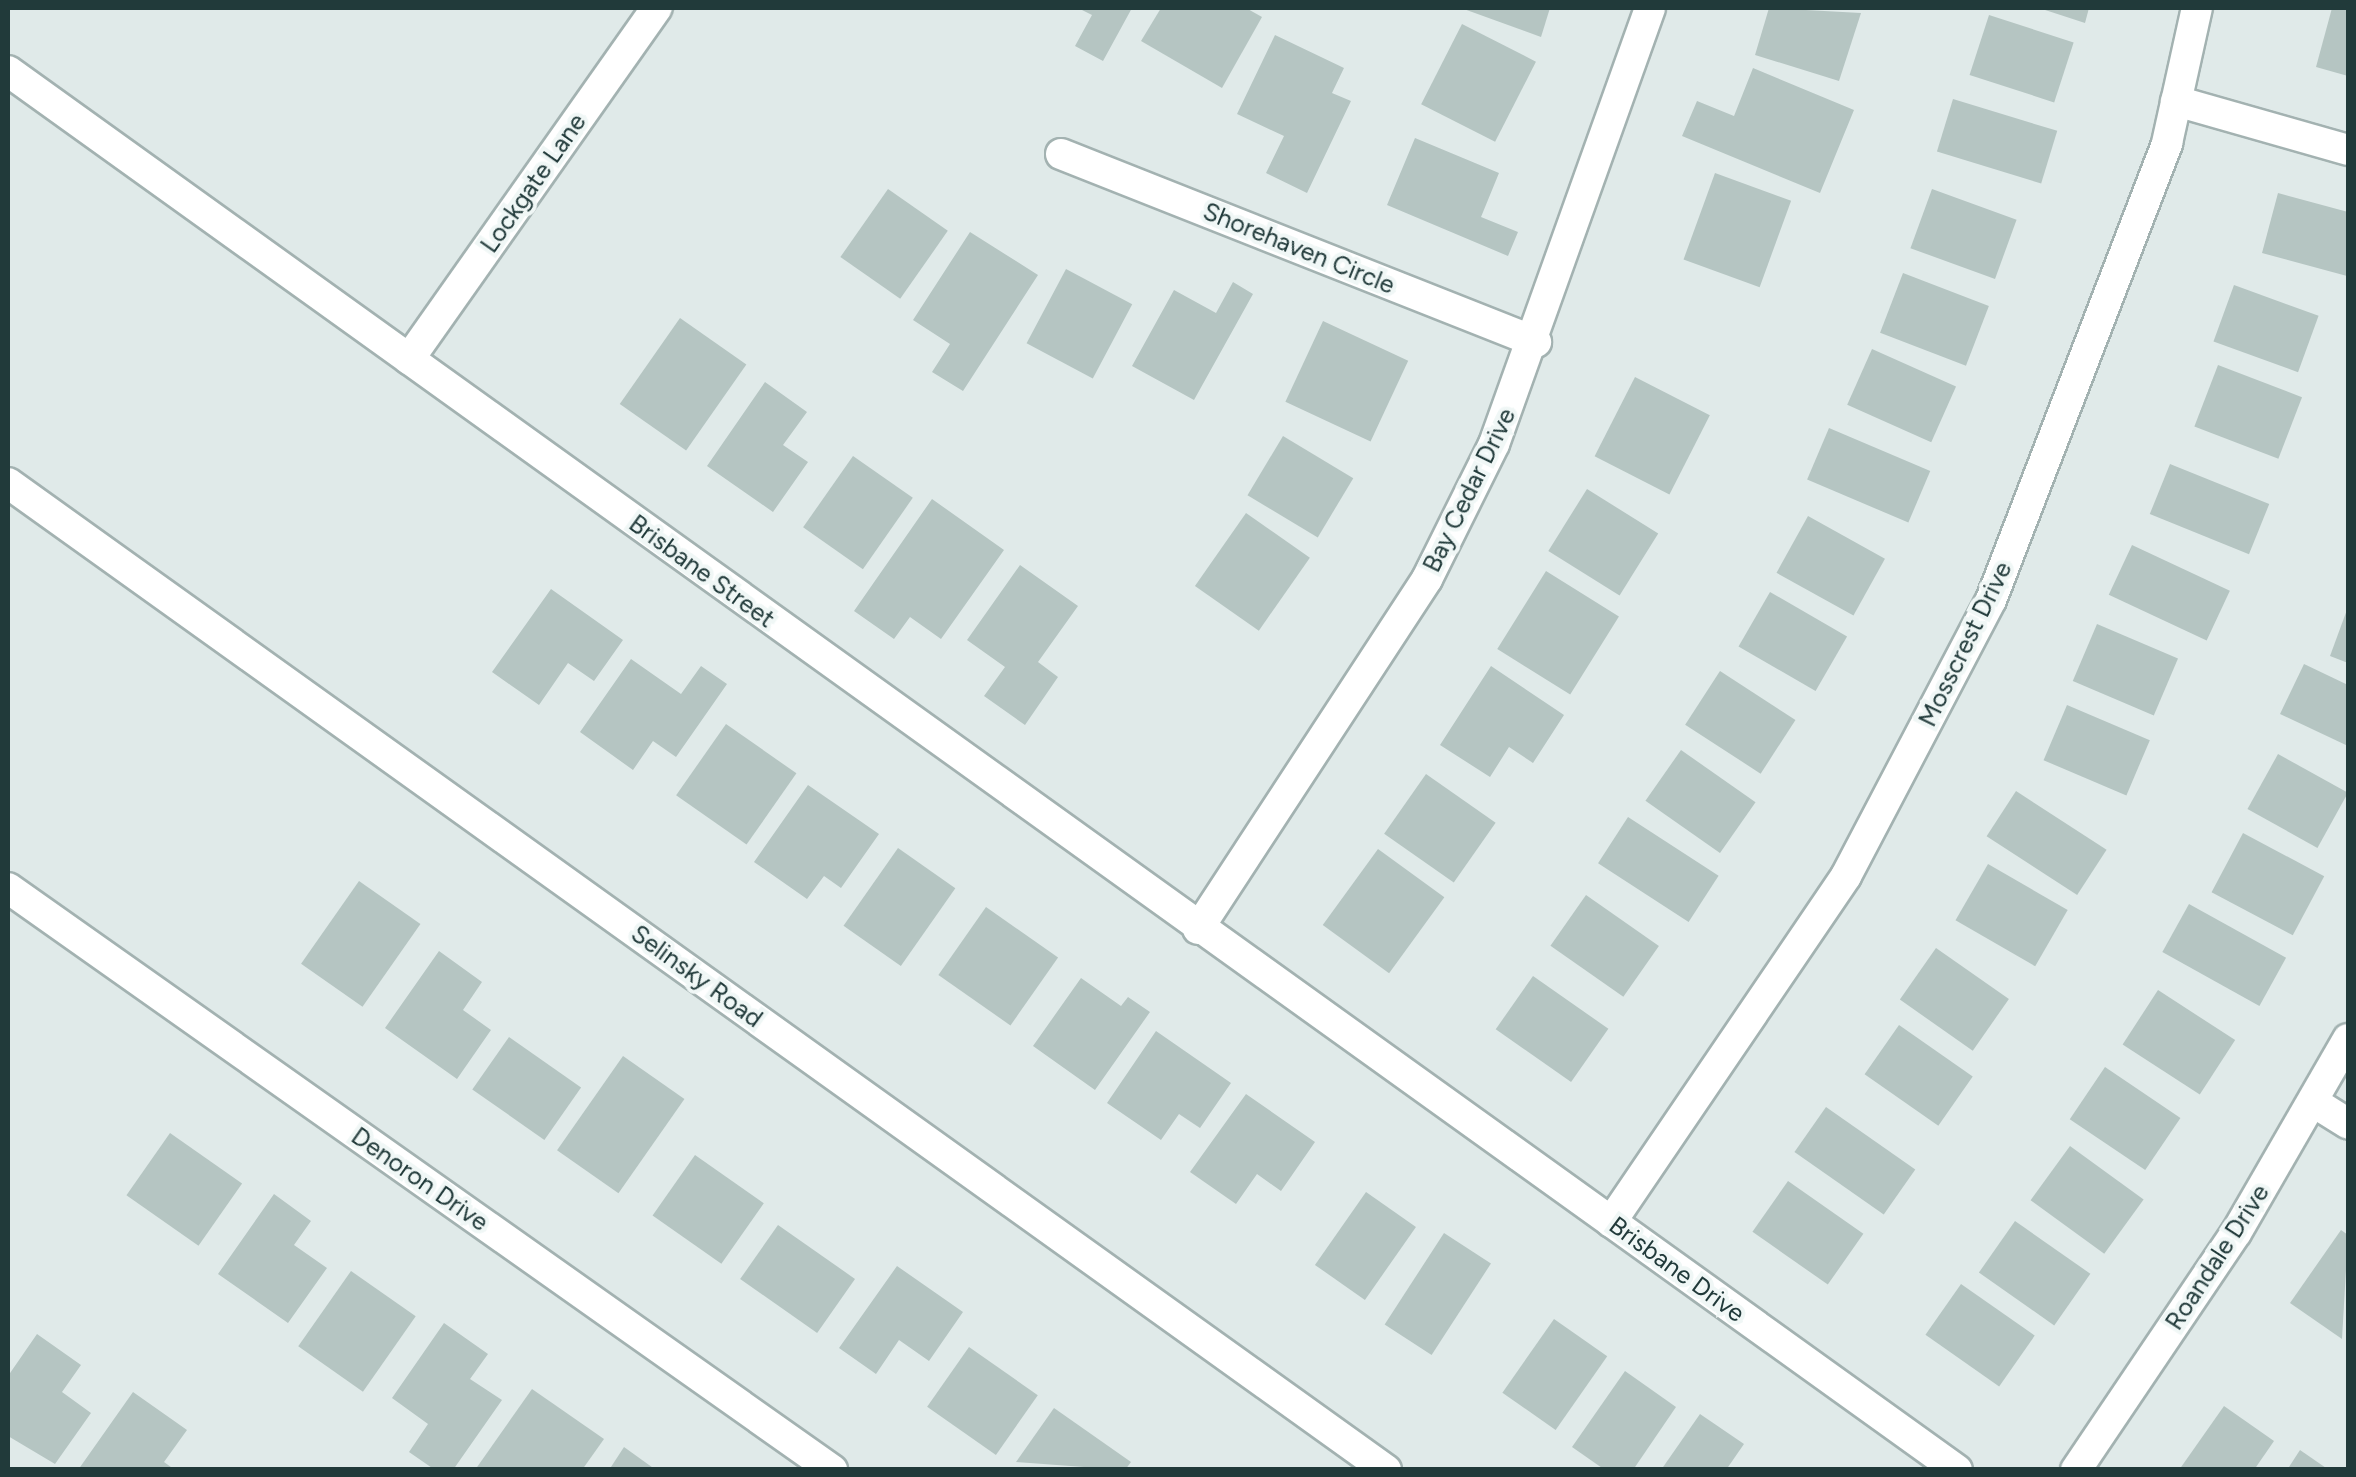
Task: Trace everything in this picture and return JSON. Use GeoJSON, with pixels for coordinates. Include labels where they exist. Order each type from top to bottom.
{"type":"FeatureCollection","features":[{"type":"Feature","properties":{"kind":"street","name":"Lockgate Lane"},"geometry":{"type":"LineString","coordinates":[[409,359],[657,8]]}},
{"type":"Feature","properties":{"kind":"street","name":"Bay Cedar Drive"},"geometry":{"type":"LineString","coordinates":[[1198,929],[1427,578],[1536,342],[1650,8]]}},
{"type":"Feature","properties":{"kind":"street","name":"Mosscrest Drive"},"geometry":{"type":"LineString","coordinates":[[1611,1222],[1846,876],[1991,600],[2176,101],[2197,8]]}},
{"type":"Feature","properties":{"kind":"street","name":"Brisbane Street"},"geometry":{"type":"LineString","coordinates":[[8,71],[1396,1070]]}},
{"type":"Feature","properties":{"kind":"street"},"geometry":{"type":"LineString","coordinates":[[2176,101],[2348,150]]}},
{"type":"Feature","properties":{"kind":"street","name":"Shorehaven Circle"},"geometry":{"type":"LineString","coordinates":[[1061,154],[1536,342]]}},
{"type":"Feature","properties":{"kind":"street","name":"Selinsky Road"},"geometry":{"type":"LineString","coordinates":[[8,483],[1386,1470]]}},
{"type":"Feature","properties":{"kind":"street","name":"Denoron Drive"},"geometry":{"type":"LineString","coordinates":[[8,888],[832,1470]]}},
{"type":"Feature","properties":{"kind":"street","name":"Roandale Drive"},"geometry":{"type":"LineString","coordinates":[[2076,1470],[2315,1103],[2348,1038]]}},
{"type":"Feature","properties":{"kind":"street","name":"Brisbane Drive"},"geometry":{"type":"LineString","coordinates":[[1396,1070],[1957,1470]]}},
{"type":"Feature","properties":{"kind":"street"},"geometry":{"type":"LineString","coordinates":[[2315,1103],[2348,1124]]}},
{"type":"Feature","properties":{"kind":"building"},"geometry":{"type":"Polygon","coordinates":[[[1078,8],[1132,8],[1103,61],[1075,46],[1092,15],[1078,8]]]}},
{"type":"Feature","properties":{"kind":"building"},"geometry":{"type":"Polygon","coordinates":[[[1161,8],[1246,8],[1262,17],[1222,88],[1141,41],[1161,8]]]}},
{"type":"Feature","properties":{"kind":"building"},"geometry":{"type":"Polygon","coordinates":[[[1461,8],[1550,8],[1541,37],[1461,8]]]}},
{"type":"Feature","properties":{"kind":"building"},"geometry":{"type":"Polygon","coordinates":[[[1769,8],[1861,13],[1839,81],[1755,55],[1769,8]]]}},
{"type":"Feature","properties":{"kind":"building"},"geometry":{"type":"Polygon","coordinates":[[[2039,8],[2089,8],[2085,23],[2039,8]]]}},
{"type":"Feature","properties":{"kind":"building"},"geometry":{"type":"Polygon","coordinates":[[[2332,8],[2348,10],[2348,76],[2316,67],[2332,8]]]}},
{"type":"Feature","properties":{"kind":"building"},"geometry":{"type":"Polygon","coordinates":[[[1989,15],[2074,43],[2054,102],[1970,75],[1989,15]]]}},
{"type":"Feature","properties":{"kind":"building"},"geometry":{"type":"Polygon","coordinates":[[[1462,24],[1536,62],[1495,142],[1421,104],[1462,24]]]}},
{"type":"Feature","properties":{"kind":"building"},"geometry":{"type":"Polygon","coordinates":[[[1275,35],[1344,68],[1332,93],[1351,101],[1307,193],[1266,173],[1284,136],[1237,114],[1275,35]]]}},
{"type":"Feature","properties":{"kind":"building"},"geometry":{"type":"Polygon","coordinates":[[[1753,68],[1854,110],[1820,193],[1682,136],[1697,101],[1734,116],[1753,68]]]}},
{"type":"Feature","properties":{"kind":"building"},"geometry":{"type":"Polygon","coordinates":[[[1953,99],[2057,131],[2041,183],[1937,152],[1953,99]]]}},
{"type":"Feature","properties":{"kind":"building"},"geometry":{"type":"Polygon","coordinates":[[[1415,138],[1499,173],[1481,217],[1518,232],[1508,256],[1387,205],[1415,138]]]}},
{"type":"Feature","properties":{"kind":"building"},"geometry":{"type":"Polygon","coordinates":[[[1715,173],[1791,201],[1760,287],[1684,259],[1715,173]]]}},
{"type":"Feature","properties":{"kind":"building"},"geometry":{"type":"Polygon","coordinates":[[[888,189],[948,231],[900,299],[840,257],[888,189]]]}},
{"type":"Feature","properties":{"kind":"building"},"geometry":{"type":"Polygon","coordinates":[[[1932,189],[2017,220],[1995,279],[1910,248],[1932,189]]]}},
{"type":"Feature","properties":{"kind":"building"},"geometry":{"type":"Polygon","coordinates":[[[2278,193],[2348,212],[2347,276],[2262,253],[2278,193]]]}},
{"type":"Feature","properties":{"kind":"building"},"geometry":{"type":"Polygon","coordinates":[[[970,232],[1038,275],[963,391],[932,372],[950,344],[913,320],[970,232]]]}},
{"type":"Feature","properties":{"kind":"building"},"geometry":{"type":"Polygon","coordinates":[[[1066,269],[1132,304],[1093,378],[1027,343],[1066,269]]]}},
{"type":"Feature","properties":{"kind":"building"},"geometry":{"type":"Polygon","coordinates":[[[1903,273],[1989,306],[1966,366],[1880,333],[1903,273]]]}},
{"type":"Feature","properties":{"kind":"building"},"geometry":{"type":"Polygon","coordinates":[[[1233,282],[1253,294],[1194,400],[1132,366],[1174,290],[1216,313],[1233,282]]]}},
{"type":"Feature","properties":{"kind":"building"},"geometry":{"type":"Polygon","coordinates":[[[2234,285],[2319,316],[2298,372],[2213,341],[2234,285]]]}},
{"type":"Feature","properties":{"kind":"building"},"geometry":{"type":"Polygon","coordinates":[[[680,318],[746,364],[686,450],[620,404],[680,318]]]}},
{"type":"Feature","properties":{"kind":"building"},"geometry":{"type":"Polygon","coordinates":[[[1323,321],[1408,361],[1371,441],[1285,402],[1323,321]]]}},
{"type":"Feature","properties":{"kind":"building"},"geometry":{"type":"Polygon","coordinates":[[[1872,349],[1956,386],[1931,442],[1847,405],[1872,349]]]}},
{"type":"Feature","properties":{"kind":"building"},"geometry":{"type":"Polygon","coordinates":[[[2218,365],[2302,397],[2278,459],[2194,427],[2218,365]]]}},
{"type":"Feature","properties":{"kind":"building"},"geometry":{"type":"Polygon","coordinates":[[[1635,377],[1710,415],[1669,494],[1595,456],[1635,377]]]}},
{"type":"Feature","properties":{"kind":"building"},"geometry":{"type":"Polygon","coordinates":[[[765,382],[807,412],[783,445],[808,462],[773,512],[707,466],[765,382]]]}},
{"type":"Feature","properties":{"kind":"building"},"geometry":{"type":"Polygon","coordinates":[[[1829,428],[1930,471],[1908,523],[1807,480],[1829,428]]]}},
{"type":"Feature","properties":{"kind":"building"},"geometry":{"type":"Polygon","coordinates":[[[1283,436],[1353,478],[1318,537],[1247,495],[1283,436]]]}},
{"type":"Feature","properties":{"kind":"building"},"geometry":{"type":"Polygon","coordinates":[[[853,456],[913,498],[863,569],[803,527],[853,456]]]}},
{"type":"Feature","properties":{"kind":"building"},"geometry":{"type":"Polygon","coordinates":[[[2170,464],[2269,504],[2249,554],[2150,514],[2170,464]]]}},
{"type":"Feature","properties":{"kind":"building"},"geometry":{"type":"Polygon","coordinates":[[[1587,489],[1658,534],[1620,595],[1548,551],[1587,489]]]}},
{"type":"Feature","properties":{"kind":"building"},"geometry":{"type":"Polygon","coordinates":[[[932,499],[1004,550],[941,639],[910,617],[894,639],[854,611],[932,499]]]}},
{"type":"Feature","properties":{"kind":"building"},"geometry":{"type":"Polygon","coordinates":[[[1246,513],[1310,558],[1259,631],[1195,586],[1246,513]]]}},
{"type":"Feature","properties":{"kind":"building"},"geometry":{"type":"Polygon","coordinates":[[[1808,516],[1885,559],[1853,616],[1776,573],[1808,516]]]}},
{"type":"Feature","properties":{"kind":"building"},"geometry":{"type":"Polygon","coordinates":[[[2132,545],[2230,591],[2207,640],[2109,595],[2132,545]]]}},
{"type":"Feature","properties":{"kind":"building"},"geometry":{"type":"Polygon","coordinates":[[[1020,565],[1078,606],[1038,662],[1058,677],[1025,725],[984,696],[1005,667],[967,640],[1020,565]]]}},
{"type":"Feature","properties":{"kind":"building"},"geometry":{"type":"Polygon","coordinates":[[[1546,571],[1619,617],[1570,695],[1497,649],[1546,571]]]}},
{"type":"Feature","properties":{"kind":"building"},"geometry":{"type":"Polygon","coordinates":[[[551,589],[623,640],[594,681],[568,663],[539,705],[492,672],[551,589]]]}},
{"type":"Feature","properties":{"kind":"building"},"geometry":{"type":"Polygon","coordinates":[[[1770,592],[1847,636],[1816,691],[1738,647],[1770,592]]]}},
{"type":"Feature","properties":{"kind":"building"},"geometry":{"type":"Polygon","coordinates":[[[2348,607],[2348,663],[2330,656],[2348,607]]]}},
{"type":"Feature","properties":{"kind":"building"},"geometry":{"type":"Polygon","coordinates":[[[2097,624],[2178,658],[2154,715],[2073,681],[2097,624]]]}},
{"type":"Feature","properties":{"kind":"building"},"geometry":{"type":"Polygon","coordinates":[[[631,659],[681,694],[701,666],[727,684],[676,757],[653,741],[633,770],[580,732],[631,659]]]}},
{"type":"Feature","properties":{"kind":"building"},"geometry":{"type":"Polygon","coordinates":[[[2304,664],[2348,685],[2348,746],[2280,714],[2304,664]]]}},
{"type":"Feature","properties":{"kind":"building"},"geometry":{"type":"Polygon","coordinates":[[[1491,666],[1564,715],[1533,763],[1509,747],[1490,777],[1440,745],[1491,666]]]}},
{"type":"Feature","properties":{"kind":"building"},"geometry":{"type":"Polygon","coordinates":[[[1720,671],[1795,720],[1761,774],[1685,725],[1720,671]]]}},
{"type":"Feature","properties":{"kind":"building"},"geometry":{"type":"Polygon","coordinates":[[[2067,705],[2150,740],[2126,795],[2044,760],[2067,705]]]}},
{"type":"Feature","properties":{"kind":"building"},"geometry":{"type":"Polygon","coordinates":[[[726,724],[796,773],[747,845],[676,795],[726,724]]]}},
{"type":"Feature","properties":{"kind":"building"},"geometry":{"type":"Polygon","coordinates":[[[1681,750],[1756,802],[1720,853],[1645,801],[1681,750]]]}},
{"type":"Feature","properties":{"kind":"building"},"geometry":{"type":"Polygon","coordinates":[[[2278,754],[2348,793],[2317,848],[2247,809],[2278,754]]]}},
{"type":"Feature","properties":{"kind":"building"},"geometry":{"type":"Polygon","coordinates":[[[1426,774],[1496,823],[1454,883],[1384,834],[1426,774]]]}},
{"type":"Feature","properties":{"kind":"building"},"geometry":{"type":"Polygon","coordinates":[[[808,785],[879,834],[841,888],[824,876],[807,899],[754,862],[808,785]]]}},
{"type":"Feature","properties":{"kind":"building"},"geometry":{"type":"Polygon","coordinates":[[[2016,791],[2107,850],[2077,895],[1987,836],[2016,791]]]}},
{"type":"Feature","properties":{"kind":"building"},"geometry":{"type":"Polygon","coordinates":[[[1628,817],[1719,876],[1689,922],[1598,863],[1628,817]]]}},
{"type":"Feature","properties":{"kind":"building"},"geometry":{"type":"Polygon","coordinates":[[[2243,833],[2324,876],[2293,935],[2212,892],[2243,833]]]}},
{"type":"Feature","properties":{"kind":"building"},"geometry":{"type":"Polygon","coordinates":[[[898,848],[955,888],[901,966],[844,926],[898,848]]]}},
{"type":"Feature","properties":{"kind":"building"},"geometry":{"type":"Polygon","coordinates":[[[1378,849],[1444,897],[1389,973],[1323,925],[1378,849]]]}},
{"type":"Feature","properties":{"kind":"building"},"geometry":{"type":"Polygon","coordinates":[[[1988,864],[2068,910],[2035,966],[1956,920],[1988,864]]]}},
{"type":"Feature","properties":{"kind":"building"},"geometry":{"type":"Polygon","coordinates":[[[359,881],[420,924],[363,1007],[301,964],[359,881]]]}},
{"type":"Feature","properties":{"kind":"building"},"geometry":{"type":"Polygon","coordinates":[[[1586,895],[1659,946],[1623,997],[1550,946],[1586,895]]]}},
{"type":"Feature","properties":{"kind":"building"},"geometry":{"type":"Polygon","coordinates":[[[2189,904],[2286,958],[2259,1006],[2162,952],[2189,904]]]}},
{"type":"Feature","properties":{"kind":"building"},"geometry":{"type":"Polygon","coordinates":[[[986,907],[1058,957],[1010,1025],[938,975],[986,907]]]}},
{"type":"Feature","properties":{"kind":"building"},"geometry":{"type":"Polygon","coordinates":[[[1936,948],[2009,999],[1973,1051],[1900,1000],[1936,948]]]}},
{"type":"Feature","properties":{"kind":"building"},"geometry":{"type":"Polygon","coordinates":[[[439,951],[482,982],[463,1010],[491,1030],[457,1079],[385,1028],[439,951]]]}},
{"type":"Feature","properties":{"kind":"building"},"geometry":{"type":"Polygon","coordinates":[[[1533,976],[1608,1029],[1571,1082],[1496,1029],[1533,976]]]}},
{"type":"Feature","properties":{"kind":"building"},"geometry":{"type":"Polygon","coordinates":[[[1081,978],[1121,1006],[1128,997],[1150,1012],[1095,1090],[1033,1046],[1081,978]]]}},
{"type":"Feature","properties":{"kind":"building"},"geometry":{"type":"Polygon","coordinates":[[[2158,990],[2235,1040],[2200,1095],[2123,1045],[2158,990]]]}},
{"type":"Feature","properties":{"kind":"building"},"geometry":{"type":"Polygon","coordinates":[[[1899,1025],[1973,1077],[1938,1126],[1865,1074],[1899,1025]]]}},
{"type":"Feature","properties":{"kind":"building"},"geometry":{"type":"Polygon","coordinates":[[[1156,1031],[1231,1083],[1200,1128],[1179,1114],[1161,1140],[1107,1103],[1156,1031]]]}},
{"type":"Feature","properties":{"kind":"building"},"geometry":{"type":"Polygon","coordinates":[[[509,1037],[581,1087],[544,1140],[472,1089],[509,1037]]]}},
{"type":"Feature","properties":{"kind":"building"},"geometry":{"type":"Polygon","coordinates":[[[623,1056],[684,1099],[618,1193],[557,1150],[623,1056]]]}},
{"type":"Feature","properties":{"kind":"building"},"geometry":{"type":"Polygon","coordinates":[[[2105,1067],[2180,1118],[2145,1170],[2070,1119],[2105,1067]]]}},
{"type":"Feature","properties":{"kind":"building"},"geometry":{"type":"Polygon","coordinates":[[[1246,1094],[1315,1142],[1281,1191],[1257,1174],[1236,1204],[1190,1172],[1246,1094]]]}},
{"type":"Feature","properties":{"kind":"building"},"geometry":{"type":"Polygon","coordinates":[[[1826,1107],[1915,1170],[1884,1215],[1794,1152],[1826,1107]]]}},
{"type":"Feature","properties":{"kind":"building"},"geometry":{"type":"Polygon","coordinates":[[[170,1133],[242,1183],[198,1246],[126,1195],[170,1133]]]}},
{"type":"Feature","properties":{"kind":"building"},"geometry":{"type":"Polygon","coordinates":[[[2070,1146],[2144,1199],[2104,1254],[2031,1200],[2070,1146]]]}},
{"type":"Feature","properties":{"kind":"building"},"geometry":{"type":"Polygon","coordinates":[[[695,1155],[764,1203],[721,1264],[653,1216],[695,1155]]]}},
{"type":"Feature","properties":{"kind":"building"},"geometry":{"type":"Polygon","coordinates":[[[1788,1181],[1863,1234],[1828,1285],[1752,1232],[1788,1181]]]}},
{"type":"Feature","properties":{"kind":"building"},"geometry":{"type":"Polygon","coordinates":[[[1366,1192],[1416,1227],[1365,1300],[1315,1265],[1366,1192]]]}},
{"type":"Feature","properties":{"kind":"building"},"geometry":{"type":"Polygon","coordinates":[[[274,1194],[311,1221],[294,1245],[327,1268],[288,1323],[218,1274],[274,1194]]]}},
{"type":"Feature","properties":{"kind":"building"},"geometry":{"type":"Polygon","coordinates":[[[2015,1221],[2090,1274],[2054,1325],[1979,1273],[2015,1221]]]}},
{"type":"Feature","properties":{"kind":"building"},"geometry":{"type":"Polygon","coordinates":[[[778,1225],[855,1279],[817,1333],[740,1279],[778,1225]]]}},
{"type":"Feature","properties":{"kind":"building"},"geometry":{"type":"Polygon","coordinates":[[[2341,1230],[2348,1235],[2342,1339],[2290,1303],[2341,1230]]]}},
{"type":"Feature","properties":{"kind":"building"},"geometry":{"type":"Polygon","coordinates":[[[1444,1233],[1491,1263],[1432,1355],[1385,1324],[1444,1233]]]}},
{"type":"Feature","properties":{"kind":"building"},"geometry":{"type":"Polygon","coordinates":[[[897,1266],[963,1312],[929,1361],[899,1340],[876,1374],[839,1348],[897,1266]]]}},
{"type":"Feature","properties":{"kind":"building"},"geometry":{"type":"Polygon","coordinates":[[[351,1271],[416,1316],[363,1392],[298,1346],[351,1271]]]}},
{"type":"Feature","properties":{"kind":"building"},"geometry":{"type":"Polygon","coordinates":[[[1961,1284],[2035,1336],[1999,1386],[1925,1335],[1961,1284]]]}},
{"type":"Feature","properties":{"kind":"building"},"geometry":{"type":"Polygon","coordinates":[[[1554,1319],[1607,1356],[1556,1430],[1502,1393],[1554,1319]]]}},
{"type":"Feature","properties":{"kind":"building"},"geometry":{"type":"Polygon","coordinates":[[[444,1323],[488,1354],[470,1379],[502,1400],[453,1470],[435,1470],[409,1452],[428,1424],[392,1398],[444,1323]]]}},
{"type":"Feature","properties":{"kind":"building"},"geometry":{"type":"Polygon","coordinates":[[[37,1334],[81,1365],[62,1392],[91,1413],[55,1464],[8,1436],[8,1376],[37,1334]]]}},
{"type":"Feature","properties":{"kind":"building"},"geometry":{"type":"Polygon","coordinates":[[[969,1347],[1038,1395],[996,1455],[927,1407],[969,1347]]]}},
{"type":"Feature","properties":{"kind":"building"},"geometry":{"type":"Polygon","coordinates":[[[1625,1371],[1676,1407],[1633,1470],[1605,1470],[1572,1447],[1625,1371]]]}},
{"type":"Feature","properties":{"kind":"building"},"geometry":{"type":"Polygon","coordinates":[[[532,1389],[604,1439],[582,1470],[475,1470],[532,1389]]]}},
{"type":"Feature","properties":{"kind":"building"},"geometry":{"type":"Polygon","coordinates":[[[133,1392],[187,1430],[164,1462],[175,1470],[78,1470],[133,1392]]]}},
{"type":"Feature","properties":{"kind":"building"},"geometry":{"type":"Polygon","coordinates":[[[2224,1406],[2274,1441],[2254,1470],[2179,1470],[2224,1406]]]}},
{"type":"Feature","properties":{"kind":"building"},"geometry":{"type":"Polygon","coordinates":[[[1054,1408],[1131,1462],[1125,1470],[1016,1462],[1054,1408]]]}},
{"type":"Feature","properties":{"kind":"building"},"geometry":{"type":"Polygon","coordinates":[[[1700,1414],[1744,1444],[1726,1470],[1661,1470],[1700,1414]]]}},
{"type":"Feature","properties":{"kind":"building"},"geometry":{"type":"Polygon","coordinates":[[[624,1447],[656,1470],[609,1470],[624,1447]]]}},
{"type":"Feature","properties":{"kind":"building"},"geometry":{"type":"Polygon","coordinates":[[[2300,1450],[2329,1470],[2287,1470],[2300,1450]]]}}]}
